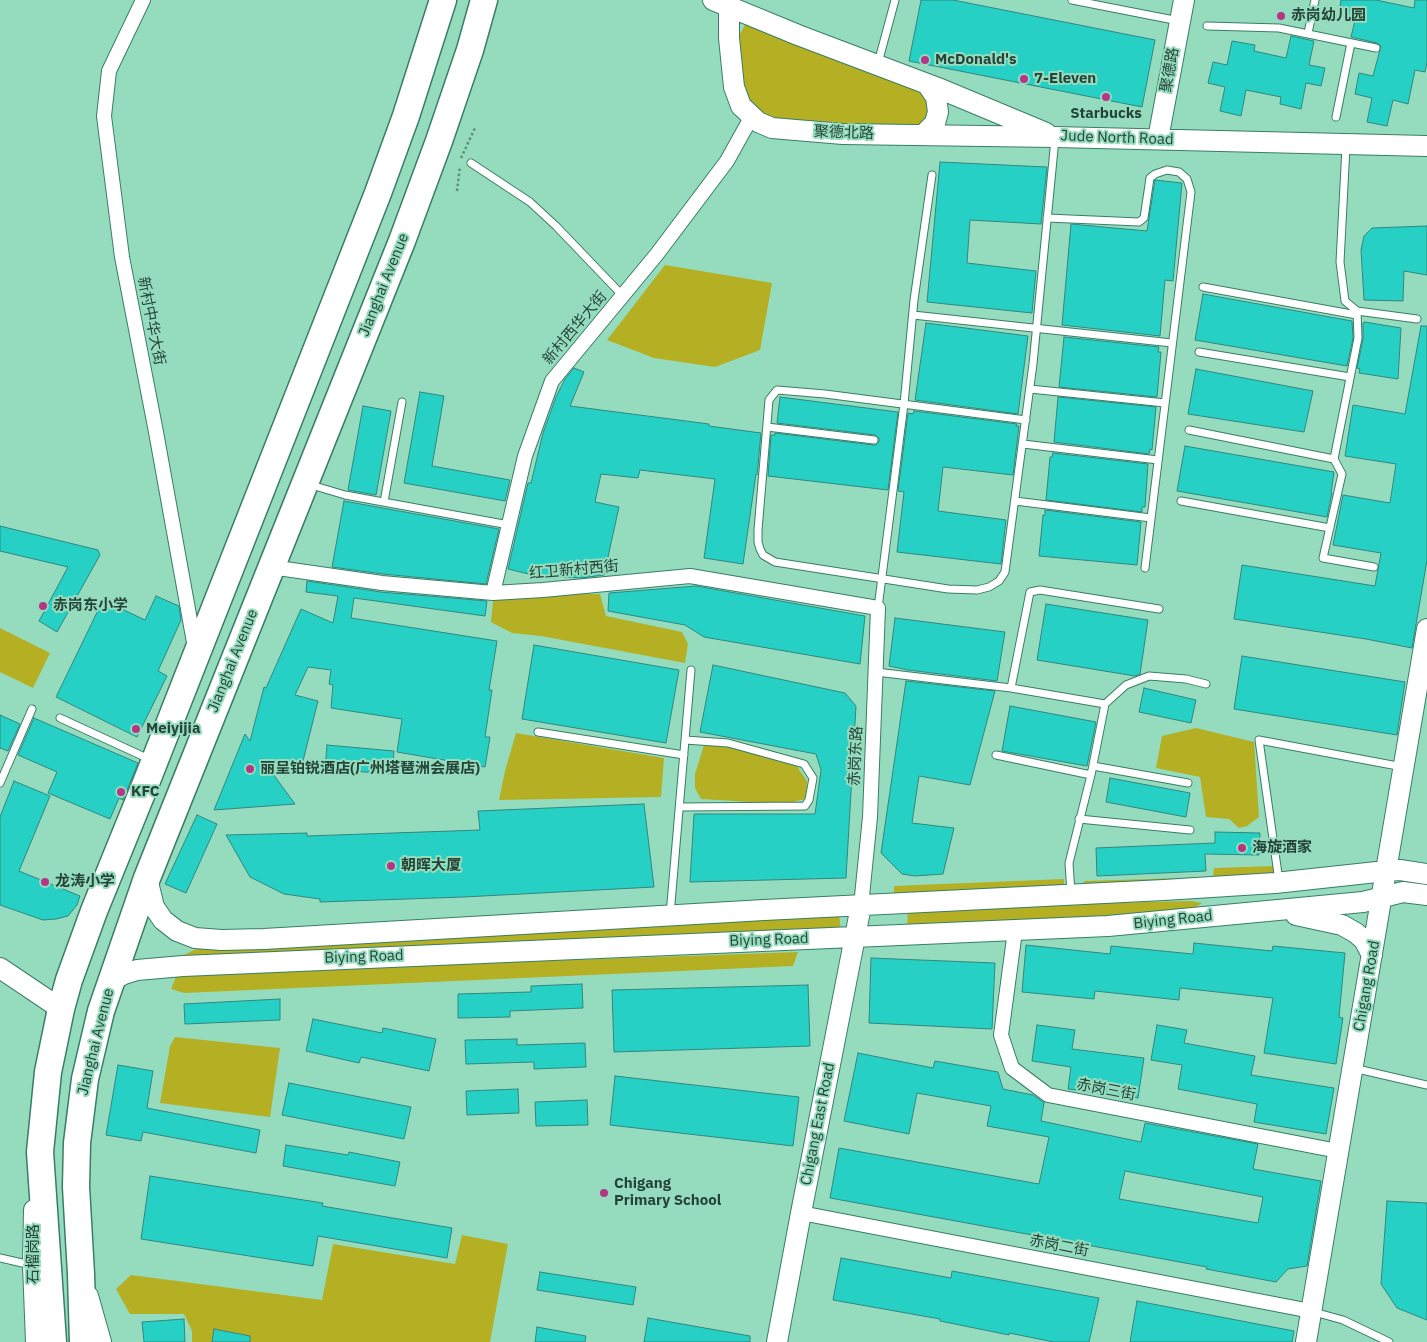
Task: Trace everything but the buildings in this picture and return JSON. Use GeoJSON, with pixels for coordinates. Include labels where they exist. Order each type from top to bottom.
{"type":"FeatureCollection","features":[{"type":"Feature","properties":{"kind":"highway"},"geometry":{"type":"LineString","coordinates":[[52,1342],[40,1166],[48,1072],[61,1008],[80,945],[378,193],[406,116],[443,0]]}},
{"type":"Feature","properties":{"kind":"highway","name":"Jianghai Avenue"},"geometry":{"type":"LineString","coordinates":[[83,1342],[76,1187],[80,1111],[92,1047],[110,982],[147,878],[402,240],[436,150],[470,50],[484,0]]}},
{"type":"Feature","properties":{"kind":"main road","name":"聚德路"},"geometry":{"type":"LineString","coordinates":[[1158,139],[1184,0]]}},
{"type":"Feature","properties":{"kind":"main road","name":"Jude North Road"},"geometry":{"type":"LineString","coordinates":[[721,4],[877,66],[928,84],[1056,137],[1427,146]]}},
{"type":"Feature","properties":{"kind":"main road","name":"聚德北路"},"geometry":{"type":"LineString","coordinates":[[721,4],[729,38],[734,86],[741,106],[758,122],[772,128],[843,134],[1056,137]]}},
{"type":"Feature","properties":{"kind":"main road"},"geometry":{"type":"LineString","coordinates":[[923,136],[935,123],[938,112],[936,98],[928,84]]}},
{"type":"Feature","properties":{"kind":"main road","name":"Chigang Road"},"geometry":{"type":"LineString","coordinates":[[1306,1342],[1404,767],[1418,700],[1427,629]]}},
{"type":"Feature","properties":{"kind":"main road","name":"Biying Road"},"geometry":{"type":"LineString","coordinates":[[147,878],[154,907],[163,920],[177,931],[195,938],[204,939],[264,939],[670,915],[1071,895],[1279,882],[1400,870],[1427,874]]}},
{"type":"Feature","properties":{"kind":"main road","name":"Biying Road"},"geometry":{"type":"LineString","coordinates":[[110,982],[124,974],[137,970],[182,966],[1015,931],[1153,923],[1267,910],[1363,902],[1403,892],[1427,895]]}},
{"type":"Feature","properties":{"kind":"main road","name":"Chigang East Road"},"geometry":{"type":"LineString","coordinates":[[777,1342],[862,906]]}},
{"type":"Feature","properties":{"kind":"main road"},"geometry":{"type":"LineString","coordinates":[[1267,910],[1342,925],[1364,940],[1372,955]]}},
{"type":"Feature","properties":{"kind":"main road"},"geometry":{"type":"LineString","coordinates":[[0,968],[61,1008]]}},
{"type":"Feature","properties":{"kind":"main road","name":"石榴岗路"},"geometry":{"type":"LineString","coordinates":[[36,1342],[33,1265],[34,1214],[40,1166]]}},
{"type":"Feature","properties":{"kind":"main road"},"geometry":{"type":"LineString","coordinates":[[81,1274],[102,1342]]}},
{"type":"Feature","properties":{"kind":"street","name":"新村中华大街"},"geometry":{"type":"LineString","coordinates":[[143,0],[108,71],[104,116],[122,257],[196,653]]}},
{"type":"Feature","properties":{"kind":"street","name":"新村西华大街"},"geometry":{"type":"LineString","coordinates":[[493,593],[525,456],[552,381],[657,254],[727,161],[752,116]]}},
{"type":"Feature","properties":{"kind":"street","name":"红卫新村西街"},"geometry":{"type":"LineString","coordinates":[[271,567],[382,583],[493,593],[690,576],[878,608]]}},
{"type":"Feature","properties":{"kind":"street","name":"赤岗东路"},"geometry":{"type":"LineString","coordinates":[[862,906],[870,817],[878,608]]}},
{"type":"Feature","properties":{"kind":"street","name":"赤岗三街"},"geometry":{"type":"LineString","coordinates":[[1015,931],[1001,1035],[1012,1068],[1048,1095],[1338,1151]]}},
{"type":"Feature","properties":{"kind":"street","name":"赤岗二街"},"geometry":{"type":"LineString","coordinates":[[801,1213],[1311,1311]]}},
{"type":"Feature","properties":{"kind":"lane"},"geometry":{"type":"LineString","coordinates":[[877,66],[894,0]]}},
{"type":"Feature","properties":{"kind":"lane"},"geometry":{"type":"LineString","coordinates":[[1072,0],[1180,21]]}},
{"type":"Feature","properties":{"kind":"lane"},"geometry":{"type":"LineString","coordinates":[[1308,33],[1315,0]]}},
{"type":"Feature","properties":{"kind":"lane"},"geometry":{"type":"LineString","coordinates":[[1207,26],[1278,28],[1376,48]]}},
{"type":"Feature","properties":{"kind":"lane"},"geometry":{"type":"LineString","coordinates":[[1336,117],[1351,42]]}},
{"type":"Feature","properties":{"kind":"lane"},"geometry":{"type":"LineString","coordinates":[[1026,420],[825,394],[776,390],[769,400],[758,536],[758,542],[764,555],[775,562],[962,590],[977,590],[999,581],[1005,572],[1023,444],[1030,389],[1037,328],[1056,137]]}},
{"type":"Feature","properties":{"kind":"lane"},"geometry":{"type":"LineString","coordinates":[[1346,144],[1340,262],[1345,300],[1357,313],[1358,338],[1334,459],[1342,474],[1323,558],[1374,567]]}},
{"type":"Feature","properties":{"kind":"lane"},"geometry":{"type":"LineString","coordinates":[[471,163],[530,202],[556,226],[623,296]]}},
{"type":"Feature","properties":{"kind":"lane"},"geometry":{"type":"LineString","coordinates":[[1048,218],[1139,222],[1144,218],[1150,178],[1167,170],[1179,172],[1187,178],[1191,192],[1145,568]]}},
{"type":"Feature","properties":{"kind":"lane"},"geometry":{"type":"LineString","coordinates":[[878,608],[904,404],[913,315],[932,175]]}},
{"type":"Feature","properties":{"kind":"lane"},"geometry":{"type":"LineString","coordinates":[[1203,287],[1357,313],[1417,319]]}},
{"type":"Feature","properties":{"kind":"lane"},"geometry":{"type":"LineString","coordinates":[[913,315],[1172,343]]}},
{"type":"Feature","properties":{"kind":"lane"},"geometry":{"type":"LineString","coordinates":[[1199,352],[1350,377]]}},
{"type":"Feature","properties":{"kind":"lane"},"geometry":{"type":"LineString","coordinates":[[1030,389],[1165,403]]}},
{"type":"Feature","properties":{"kind":"lane"},"geometry":{"type":"LineString","coordinates":[[384,502],[402,402]]}},
{"type":"Feature","properties":{"kind":"lane"},"geometry":{"type":"LineString","coordinates":[[767,427],[874,440]]}},
{"type":"Feature","properties":{"kind":"lane"},"geometry":{"type":"LineString","coordinates":[[1189,430],[1334,459]]}},
{"type":"Feature","properties":{"kind":"lane"},"geometry":{"type":"LineString","coordinates":[[1023,444],[1158,460]]}},
{"type":"Feature","properties":{"kind":"lane"},"geometry":{"type":"LineString","coordinates":[[304,483],[345,495],[509,525]]}},
{"type":"Feature","properties":{"kind":"lane"},"geometry":{"type":"LineString","coordinates":[[1015,501],[1151,518]]}},
{"type":"Feature","properties":{"kind":"lane"},"geometry":{"type":"LineString","coordinates":[[1181,501],[1330,528]]}},
{"type":"Feature","properties":{"kind":"lane"},"geometry":{"type":"LineString","coordinates":[[1011,688],[1030,592],[1040,590],[1159,609]]}},
{"type":"Feature","properties":{"kind":"lane"},"geometry":{"type":"LineString","coordinates":[[670,915],[691,670]]}},
{"type":"Feature","properties":{"kind":"lane"},"geometry":{"type":"LineString","coordinates":[[876,672],[1011,688],[1105,704]]}},
{"type":"Feature","properties":{"kind":"lane"},"geometry":{"type":"LineString","coordinates":[[1071,895],[1070,863],[1093,766],[1105,704],[1126,685],[1149,676],[1186,679],[1206,684]]}},
{"type":"Feature","properties":{"kind":"lane"},"geometry":{"type":"LineString","coordinates":[[0,784],[32,709]]}},
{"type":"Feature","properties":{"kind":"lane"},"geometry":{"type":"LineString","coordinates":[[60,718],[154,761]]}},
{"type":"Feature","properties":{"kind":"lane"},"geometry":{"type":"LineString","coordinates":[[538,732],[684,755]]}},
{"type":"Feature","properties":{"kind":"lane"},"geometry":{"type":"LineString","coordinates":[[680,807],[805,806],[809,800],[813,778],[804,764],[728,743],[685,740]]}},
{"type":"Feature","properties":{"kind":"lane"},"geometry":{"type":"LineString","coordinates":[[1279,882],[1260,740],[1404,767]]}},
{"type":"Feature","properties":{"kind":"lane"},"geometry":{"type":"LineString","coordinates":[[996,755],[1091,775]]}},
{"type":"Feature","properties":{"kind":"lane"},"geometry":{"type":"LineString","coordinates":[[1093,766],[1188,783]]}},
{"type":"Feature","properties":{"kind":"lane"},"geometry":{"type":"LineString","coordinates":[[1080,819],[1190,830]]}},
{"type":"Feature","properties":{"kind":"lane"},"geometry":{"type":"LineString","coordinates":[[1353,1068],[1427,1085]]}},
{"type":"Feature","properties":{"kind":"lane"},"geometry":{"type":"LineString","coordinates":[[0,1258],[33,1265]]}},
{"type":"Feature","properties":{"kind":"lane"},"geometry":{"type":"LineString","coordinates":[[1311,1311],[1343,1320],[1389,1342]]}},
{"type":"Feature","properties":{"kind":"shaded area"},"geometry":{"type":"Polygon","coordinates":[[[747,21],[925,89],[931,116],[917,127],[791,126],[753,111],[739,89],[740,34],[747,21]]]}},
{"type":"Feature","properties":{"kind":"shaded area"},"geometry":{"type":"Polygon","coordinates":[[[665,265],[772,283],[760,350],[715,367],[654,358],[607,340],[665,265]]]}},
{"type":"Feature","properties":{"kind":"shaded area"},"geometry":{"type":"Polygon","coordinates":[[[512,594],[600,594],[606,616],[682,632],[688,644],[685,663],[541,636],[512,633],[491,622],[493,601],[512,594]]]}},
{"type":"Feature","properties":{"kind":"shaded area"},"geometry":{"type":"Polygon","coordinates":[[[0,628],[50,653],[33,688],[0,672],[0,628]]]}},
{"type":"Feature","properties":{"kind":"shaded area"},"geometry":{"type":"Polygon","coordinates":[[[1196,728],[1254,742],[1259,817],[1247,826],[1239,828],[1229,819],[1206,817],[1200,777],[1156,768],[1162,736],[1196,728]]]}},
{"type":"Feature","properties":{"kind":"shaded area"},"geometry":{"type":"Polygon","coordinates":[[[516,733],[664,758],[661,797],[499,800],[516,733]]]}},
{"type":"Feature","properties":{"kind":"shaded area"},"geometry":{"type":"Polygon","coordinates":[[[704,745],[726,745],[796,765],[807,781],[806,799],[784,804],[701,799],[695,788],[695,774],[704,745]]]}},
{"type":"Feature","properties":{"kind":"shaded area"},"geometry":{"type":"Polygon","coordinates":[[[1276,866],[1276,882],[1085,888],[1084,881],[1213,877],[1214,868],[1276,866]]]}},
{"type":"Feature","properties":{"kind":"shaded area"},"geometry":{"type":"Polygon","coordinates":[[[1064,879],[1064,891],[894,900],[894,886],[1064,879]]]}},
{"type":"Feature","properties":{"kind":"shaded area"},"geometry":{"type":"Polygon","coordinates":[[[1191,901],[1202,903],[1184,915],[907,931],[908,908],[1191,901]]]}},
{"type":"Feature","properties":{"kind":"shaded area"},"geometry":{"type":"Polygon","coordinates":[[[839,913],[841,932],[170,962],[206,944],[839,913]]]}},
{"type":"Feature","properties":{"kind":"shaded area"},"geometry":{"type":"Polygon","coordinates":[[[798,952],[793,966],[184,993],[171,989],[177,974],[798,952]]]}},
{"type":"Feature","properties":{"kind":"shaded area"},"geometry":{"type":"Polygon","coordinates":[[[175,1037],[280,1048],[270,1117],[160,1103],[170,1046],[175,1037]]]}},
{"type":"Feature","properties":{"kind":"shaded area"},"geometry":{"type":"Polygon","coordinates":[[[462,1235],[508,1244],[490,1342],[192,1342],[192,1331],[184,1314],[130,1314],[116,1289],[131,1275],[322,1300],[333,1244],[455,1264],[462,1235]]]}},
{"type":"Feature","properties":{"kind":"place","name":"赤岗幼儿园"},"geometry":{"type":"Point","coordinates":[1281,16]}},
{"type":"Feature","properties":{"kind":"place","name":"McDonald's"},"geometry":{"type":"Point","coordinates":[925,60]}},
{"type":"Feature","properties":{"kind":"place","name":"7-Eleven"},"geometry":{"type":"Point","coordinates":[1024,79]}},
{"type":"Feature","properties":{"kind":"place","name":"Starbucks"},"geometry":{"type":"Point","coordinates":[1106,97]}},
{"type":"Feature","properties":{"kind":"place","name":"赤岗东小学"},"geometry":{"type":"Point","coordinates":[43,606]}},
{"type":"Feature","properties":{"kind":"place","name":"Meiyijia"},"geometry":{"type":"Point","coordinates":[136,729]}},
{"type":"Feature","properties":{"kind":"place","name":"丽呈铂锐酒店(广州塔琶洲会展店)"},"geometry":{"type":"Point","coordinates":[250,769]}},
{"type":"Feature","properties":{"kind":"place","name":"KFC"},"geometry":{"type":"Point","coordinates":[121,792]}},
{"type":"Feature","properties":{"kind":"place","name":"海旋酒家"},"geometry":{"type":"Point","coordinates":[1242,848]}},
{"type":"Feature","properties":{"kind":"place","name":"朝晖大厦"},"geometry":{"type":"Point","coordinates":[391,866]}},
{"type":"Feature","properties":{"kind":"place","name":"龙涛小学"},"geometry":{"type":"Point","coordinates":[45,882]}},
{"type":"Feature","properties":{"kind":"place","name":"Chigang Primary School"},"geometry":{"type":"Point","coordinates":[604,1193]}}]}
